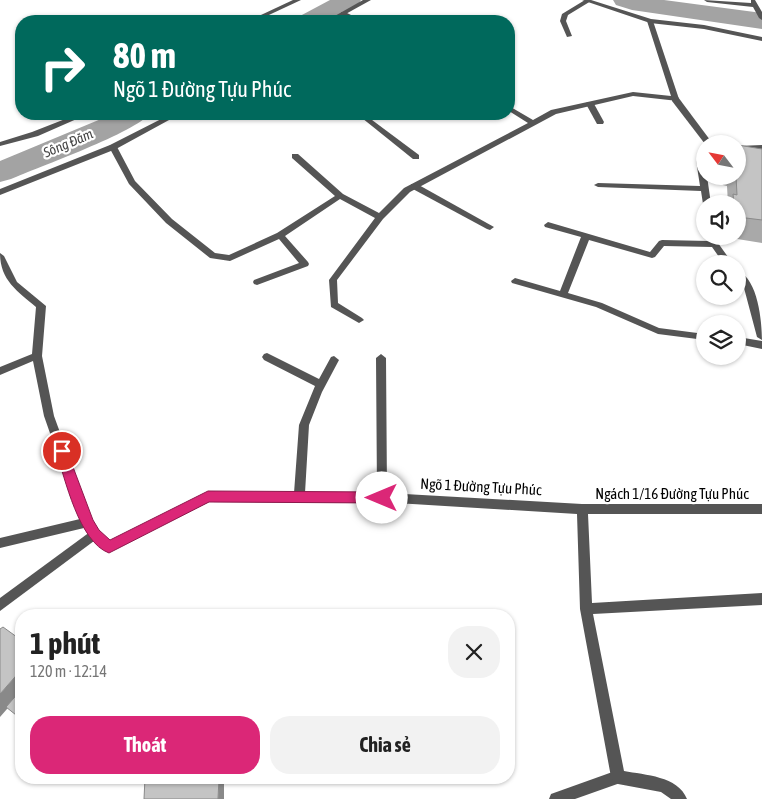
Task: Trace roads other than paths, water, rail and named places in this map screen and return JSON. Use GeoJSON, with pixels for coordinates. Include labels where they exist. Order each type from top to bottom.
{"type":"FeatureCollection","features":[{"type":"Feature","properties":{"kind":"street"},"geometry":{"type":"LineString","coordinates":[[264,15],[298,0]]}},
{"type":"Feature","properties":{"kind":"street"},"geometry":{"type":"LineString","coordinates":[[343,14],[368,0]]}},
{"type":"Feature","properties":{"kind":"street"},"geometry":{"type":"LineString","coordinates":[[707,0],[754,3],[761,15]]}},
{"type":"Feature","properties":{"kind":"street"},"geometry":{"type":"LineString","coordinates":[[569,36],[563,20],[565,14],[587,1],[650,21],[704,27],[762,39]]}},
{"type":"Feature","properties":{"kind":"street"},"geometry":{"type":"LineString","coordinates":[[650,21],[675,99],[703,135]]}},
{"type":"Feature","properties":{"kind":"street"},"geometry":{"type":"LineString","coordinates":[[359,320],[334,304],[334,280],[380,216],[406,190],[554,112],[632,94],[675,99]]}},
{"type":"Feature","properties":{"kind":"street"},"geometry":{"type":"LineString","coordinates":[[590,104],[600,122]]}},
{"type":"Feature","properties":{"kind":"street"},"geometry":{"type":"LineString","coordinates":[[515,112],[533,123]]}},
{"type":"Feature","properties":{"kind":"street"},"geometry":{"type":"LineString","coordinates":[[0,144],[36,134],[70,120]]}},
{"type":"Feature","properties":{"kind":"street"},"geometry":{"type":"LineString","coordinates":[[0,192],[113,147],[165,120]]}},
{"type":"Feature","properties":{"kind":"street"},"geometry":{"type":"LineString","coordinates":[[368,120],[416,157]]}},
{"type":"Feature","properties":{"kind":"street"},"geometry":{"type":"LineString","coordinates":[[113,147],[132,182],[169,221],[213,256],[230,258],[280,235],[340,196]]}},
{"type":"Feature","properties":{"kind":"street"},"geometry":{"type":"LineString","coordinates":[[746,148],[762,148]]}},
{"type":"Feature","properties":{"kind":"street"},"geometry":{"type":"LineString","coordinates":[[295,156],[340,196],[380,216]]}},
{"type":"Feature","properties":{"kind":"street"},"geometry":{"type":"LineString","coordinates":[[598,185],[705,189]]}},
{"type":"Feature","properties":{"kind":"street"},"geometry":{"type":"LineString","coordinates":[[704,185],[706,195]]}},
{"type":"Feature","properties":{"kind":"street"},"geometry":{"type":"LineString","coordinates":[[414,186],[490,227]]}},
{"type":"Feature","properties":{"kind":"street"},"geometry":{"type":"LineString","coordinates":[[548,225],[652,255],[662,243],[696,241]]}},
{"type":"Feature","properties":{"kind":"street"},"geometry":{"type":"LineString","coordinates":[[257,282],[305,264],[280,235]]}},
{"type":"Feature","properties":{"kind":"street"},"geometry":{"type":"LineString","coordinates":[[563,294],[586,236]]}},
{"type":"Feature","properties":{"kind":"street"},"geometry":{"type":"LineString","coordinates":[[0,256],[14,284],[41,306],[38,356],[48,416],[87,522],[94,534],[0,605]]}},
{"type":"Feature","properties":{"kind":"street"},"geometry":{"type":"LineString","coordinates":[[515,281],[599,304],[658,331],[696,336]]}},
{"type":"Feature","properties":{"kind":"street"},"geometry":{"type":"LineString","coordinates":[[746,284],[762,337]]}},
{"type":"Feature","properties":{"kind":"street"},"geometry":{"type":"LineString","coordinates":[[746,342],[762,345]]}},
{"type":"Feature","properties":{"kind":"street"},"geometry":{"type":"LineString","coordinates":[[0,371],[38,356]]}},
{"type":"Feature","properties":{"kind":"street"},"geometry":{"type":"LineString","coordinates":[[267,357],[321,385]]}},
{"type":"Feature","properties":{"kind":"street"},"geometry":{"type":"LineString","coordinates":[[381,358],[382,498]]}},
{"type":"Feature","properties":{"kind":"street"},"geometry":{"type":"LineString","coordinates":[[299,497],[304,425],[334,360]]}},
{"type":"Feature","properties":{"kind":"street","name":"Ngõ 1 Đường Tựu Phúc"},"geometry":{"type":"LineString","coordinates":[[94,534],[109,547],[208,496],[382,498],[582,509]]}},
{"type":"Feature","properties":{"kind":"street"},"geometry":{"type":"LineString","coordinates":[[582,509],[586,609],[618,777]]}},
{"type":"Feature","properties":{"kind":"street","name":"Ngách 1/16 Đường Tựu Phúc"},"geometry":{"type":"LineString","coordinates":[[582,509],[762,509]]}},
{"type":"Feature","properties":{"kind":"street"},"geometry":{"type":"LineString","coordinates":[[0,543],[87,522]]}},
{"type":"Feature","properties":{"kind":"street"},"geometry":{"type":"LineString","coordinates":[[586,609],[762,599]]}},
{"type":"Feature","properties":{"kind":"street"},"geometry":{"type":"LineString","coordinates":[[556,799],[618,777],[667,787],[676,792],[680,799]]}},
{"type":"Feature","properties":{"kind":"waterway","name":"Sông Đăm"},"geometry":{"type":"LineString","coordinates":[[320,15],[349,0]]}},
{"type":"Feature","properties":{"kind":"waterway","name":"Sông Đăm"},"geometry":{"type":"LineString","coordinates":[[625,0],[632,3],[762,21]]}},
{"type":"Feature","properties":{"kind":"waterway","name":"Sông Đăm"},"geometry":{"type":"LineString","coordinates":[[0,172],[124,120]]}}]}
